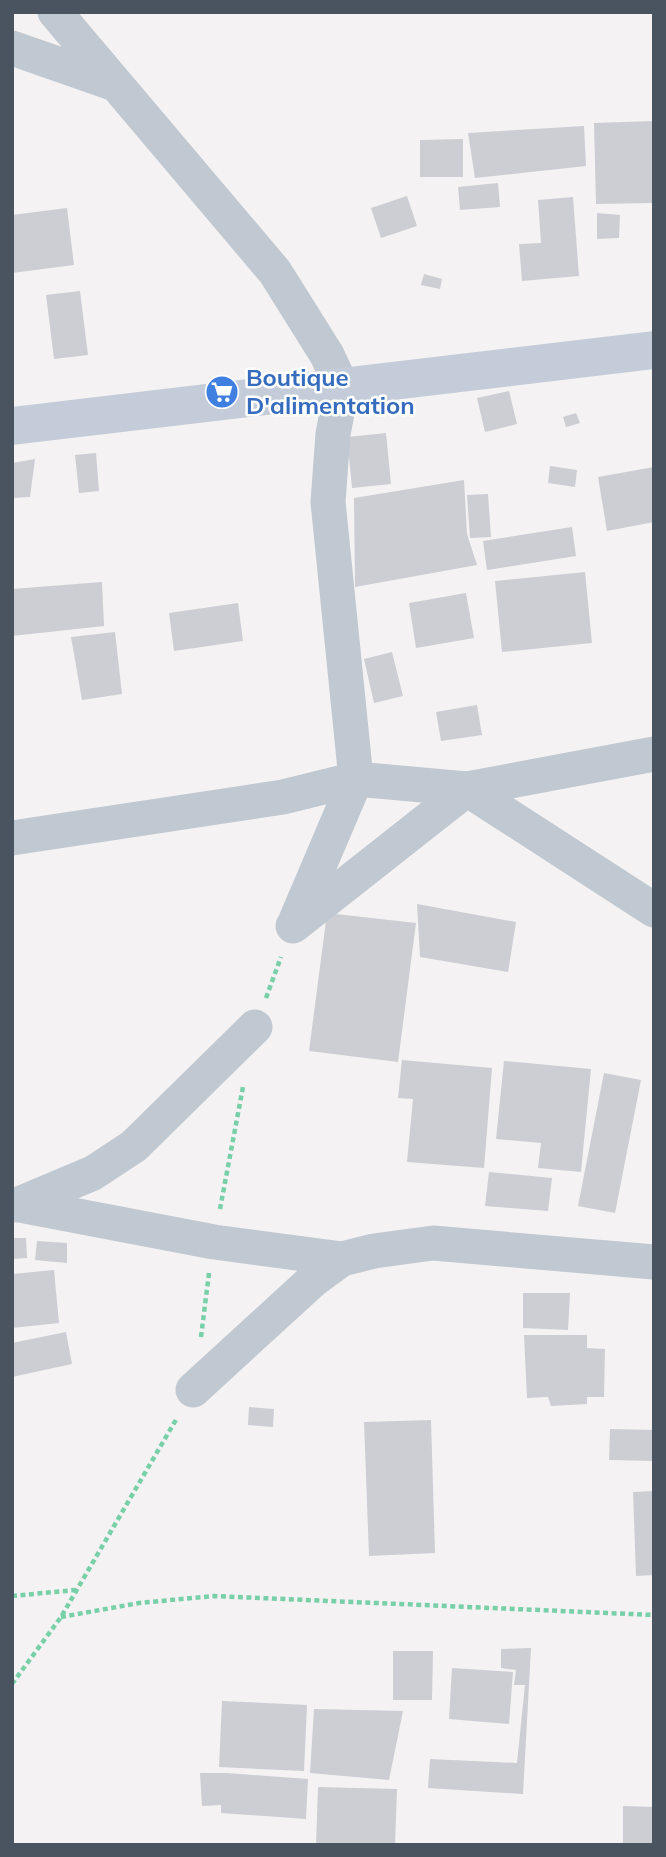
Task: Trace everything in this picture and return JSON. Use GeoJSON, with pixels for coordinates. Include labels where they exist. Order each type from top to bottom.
{"type":"FeatureCollection","features":[{"type":"Feature","properties":{"kind":"main road"},"geometry":{"type":"LineString","coordinates":[[12,426],[654,350]]}},
{"type":"Feature","properties":{"kind":"street"},"geometry":{"type":"LineString","coordinates":[[55,12],[275,272],[327,355],[342,387],[333,434],[328,502],[356,779],[293,926]]}},
{"type":"Feature","properties":{"kind":"street"},"geometry":{"type":"LineString","coordinates":[[12,48],[116,85]]}},
{"type":"Feature","properties":{"kind":"street"},"geometry":{"type":"LineString","coordinates":[[12,838],[283,797],[356,779],[467,789],[654,754]]}},
{"type":"Feature","properties":{"kind":"street"},"geometry":{"type":"LineString","coordinates":[[467,789],[654,910]]}},
{"type":"Feature","properties":{"kind":"street"},"geometry":{"type":"LineString","coordinates":[[293,926],[467,789]]}},
{"type":"Feature","properties":{"kind":"street"},"geometry":{"type":"LineString","coordinates":[[16,1205],[93,1173],[134,1146],[255,1027]]}},
{"type":"Feature","properties":{"kind":"street"},"geometry":{"type":"LineString","coordinates":[[16,1205],[214,1242],[342,1259],[374,1251],[433,1243],[651,1260]]}},
{"type":"Feature","properties":{"kind":"street"},"geometry":{"type":"LineString","coordinates":[[193,1390],[312,1281],[342,1259]]}},
{"type":"Feature","properties":{"kind":"path"},"geometry":{"type":"LineString","coordinates":[[255,1027],[293,926]]}},
{"type":"Feature","properties":{"kind":"path"},"geometry":{"type":"LineString","coordinates":[[12,1684],[61,1617],[193,1390],[214,1242],[244,1081]]}},
{"type":"Feature","properties":{"kind":"path"},"geometry":{"type":"LineString","coordinates":[[12,1597],[76,1590]]}},
{"type":"Feature","properties":{"kind":"path"},"geometry":{"type":"LineString","coordinates":[[61,1617],[139,1603],[214,1596],[654,1615]]}},
{"type":"Feature","properties":{"kind":"building"},"geometry":{"type":"Polygon","coordinates":[[[654,121],[654,203],[596,204],[594,123],[654,121]]]}},
{"type":"Feature","properties":{"kind":"building"},"geometry":{"type":"Polygon","coordinates":[[[584,126],[586,166],[475,178],[468,133],[584,126]]]}},
{"type":"Feature","properties":{"kind":"building"},"geometry":{"type":"Polygon","coordinates":[[[463,139],[463,177],[420,177],[420,140],[463,139]]]}},
{"type":"Feature","properties":{"kind":"building"},"geometry":{"type":"Polygon","coordinates":[[[498,183],[500,207],[460,210],[458,187],[498,183]]]}},
{"type":"Feature","properties":{"kind":"building"},"geometry":{"type":"Polygon","coordinates":[[[407,196],[417,226],[381,238],[371,208],[407,196]]]}},
{"type":"Feature","properties":{"kind":"building"},"geometry":{"type":"Polygon","coordinates":[[[573,197],[579,276],[522,281],[519,244],[541,243],[538,200],[573,197]]]}},
{"type":"Feature","properties":{"kind":"building"},"geometry":{"type":"Polygon","coordinates":[[[67,208],[74,265],[12,273],[12,215],[67,208]]]}},
{"type":"Feature","properties":{"kind":"building"},"geometry":{"type":"Polygon","coordinates":[[[597,213],[620,215],[619,238],[597,239],[597,213]]]}},
{"type":"Feature","properties":{"kind":"building"},"geometry":{"type":"Polygon","coordinates":[[[424,274],[442,279],[440,289],[421,285],[424,274]]]}},
{"type":"Feature","properties":{"kind":"building"},"geometry":{"type":"Polygon","coordinates":[[[80,291],[88,355],[54,359],[46,295],[80,291]]]}},
{"type":"Feature","properties":{"kind":"building"},"geometry":{"type":"Polygon","coordinates":[[[509,391],[517,424],[485,432],[477,398],[509,391]]]}},
{"type":"Feature","properties":{"kind":"building"},"geometry":{"type":"Polygon","coordinates":[[[576,413],[580,423],[566,427],[563,417],[576,413]]]}},
{"type":"Feature","properties":{"kind":"building"},"geometry":{"type":"Polygon","coordinates":[[[386,433],[391,484],[352,488],[347,437],[386,433]]]}},
{"type":"Feature","properties":{"kind":"building"},"geometry":{"type":"Polygon","coordinates":[[[96,453],[99,491],[79,493],[75,455],[96,453]]]}},
{"type":"Feature","properties":{"kind":"building"},"geometry":{"type":"Polygon","coordinates":[[[35,459],[30,497],[12,498],[12,463],[35,459]]]}},
{"type":"Feature","properties":{"kind":"building"},"geometry":{"type":"Polygon","coordinates":[[[550,466],[577,470],[575,487],[548,483],[550,466]]]}},
{"type":"Feature","properties":{"kind":"building"},"geometry":{"type":"Polygon","coordinates":[[[654,467],[654,522],[607,531],[598,477],[654,467]]]}},
{"type":"Feature","properties":{"kind":"building"},"geometry":{"type":"Polygon","coordinates":[[[464,480],[467,534],[477,565],[355,587],[354,498],[464,480]]]}},
{"type":"Feature","properties":{"kind":"building"},"geometry":{"type":"Polygon","coordinates":[[[488,494],[491,537],[470,538],[467,495],[488,494]]]}},
{"type":"Feature","properties":{"kind":"building"},"geometry":{"type":"Polygon","coordinates":[[[572,527],[576,556],[487,570],[483,541],[572,527]]]}},
{"type":"Feature","properties":{"kind":"building"},"geometry":{"type":"Polygon","coordinates":[[[585,572],[592,643],[502,652],[495,581],[585,572]]]}},
{"type":"Feature","properties":{"kind":"building"},"geometry":{"type":"Polygon","coordinates":[[[102,582],[104,626],[12,636],[12,589],[102,582]]]}},
{"type":"Feature","properties":{"kind":"building"},"geometry":{"type":"Polygon","coordinates":[[[466,593],[474,638],[416,648],[409,603],[466,593]]]}},
{"type":"Feature","properties":{"kind":"building"},"geometry":{"type":"Polygon","coordinates":[[[238,603],[243,641],[174,651],[169,613],[238,603]]]}},
{"type":"Feature","properties":{"kind":"building"},"geometry":{"type":"Polygon","coordinates":[[[115,632],[122,694],[82,700],[71,637],[115,632]]]}},
{"type":"Feature","properties":{"kind":"building"},"geometry":{"type":"Polygon","coordinates":[[[392,652],[403,696],[374,703],[364,659],[392,652]]]}},
{"type":"Feature","properties":{"kind":"building"},"geometry":{"type":"Polygon","coordinates":[[[477,705],[482,735],[441,741],[436,712],[477,705]]]}},
{"type":"Feature","properties":{"kind":"building"},"geometry":{"type":"Polygon","coordinates":[[[417,904],[516,922],[508,972],[420,957],[417,904]]]}},
{"type":"Feature","properties":{"kind":"building"},"geometry":{"type":"Polygon","coordinates":[[[327,913],[416,923],[398,1062],[309,1051],[327,913]]]}},
{"type":"Feature","properties":{"kind":"building"},"geometry":{"type":"Polygon","coordinates":[[[402,1060],[492,1068],[484,1168],[407,1162],[413,1099],[398,1098],[402,1060]]]}},
{"type":"Feature","properties":{"kind":"building"},"geometry":{"type":"Polygon","coordinates":[[[504,1061],[591,1069],[581,1172],[538,1168],[541,1143],[496,1139],[504,1061]]]}},
{"type":"Feature","properties":{"kind":"building"},"geometry":{"type":"Polygon","coordinates":[[[604,1073],[641,1080],[615,1213],[578,1206],[604,1073]]]}},
{"type":"Feature","properties":{"kind":"building"},"geometry":{"type":"Polygon","coordinates":[[[489,1172],[552,1178],[548,1211],[485,1206],[489,1172]]]}},
{"type":"Feature","properties":{"kind":"building"},"geometry":{"type":"Polygon","coordinates":[[[12,1238],[26,1238],[27,1258],[12,1259],[12,1238]]]}},
{"type":"Feature","properties":{"kind":"building"},"geometry":{"type":"Polygon","coordinates":[[[37,1241],[67,1243],[67,1263],[35,1260],[37,1241]]]}},
{"type":"Feature","properties":{"kind":"building"},"geometry":{"type":"Polygon","coordinates":[[[54,1270],[59,1323],[12,1328],[12,1274],[54,1270]]]}},
{"type":"Feature","properties":{"kind":"building"},"geometry":{"type":"Polygon","coordinates":[[[523,1293],[570,1293],[568,1330],[523,1328],[523,1293]]]}},
{"type":"Feature","properties":{"kind":"building"},"geometry":{"type":"Polygon","coordinates":[[[66,1332],[72,1364],[12,1377],[12,1343],[66,1332]]]}},
{"type":"Feature","properties":{"kind":"building"},"geometry":{"type":"Polygon","coordinates":[[[524,1335],[587,1335],[587,1348],[605,1349],[604,1397],[587,1397],[587,1404],[551,1406],[548,1397],[527,1398],[524,1335]]]}},
{"type":"Feature","properties":{"kind":"building"},"geometry":{"type":"Polygon","coordinates":[[[249,1407],[274,1409],[273,1427],[248,1425],[249,1407]]]}},
{"type":"Feature","properties":{"kind":"building"},"geometry":{"type":"Polygon","coordinates":[[[431,1420],[435,1553],[369,1556],[364,1422],[431,1420]]]}},
{"type":"Feature","properties":{"kind":"building"},"geometry":{"type":"Polygon","coordinates":[[[610,1429],[654,1430],[654,1461],[609,1460],[610,1429]]]}},
{"type":"Feature","properties":{"kind":"building"},"geometry":{"type":"Polygon","coordinates":[[[654,1491],[654,1575],[636,1576],[633,1492],[654,1491]]]}},
{"type":"Feature","properties":{"kind":"building"},"geometry":{"type":"Polygon","coordinates":[[[531,1648],[523,1794],[428,1788],[430,1759],[517,1763],[525,1685],[514,1685],[516,1670],[501,1668],[501,1649],[531,1648]]]}},
{"type":"Feature","properties":{"kind":"building"},"geometry":{"type":"Polygon","coordinates":[[[393,1651],[433,1651],[432,1700],[393,1700],[393,1651]]]}},
{"type":"Feature","properties":{"kind":"building"},"geometry":{"type":"Polygon","coordinates":[[[452,1668],[513,1672],[509,1724],[449,1719],[452,1668]]]}},
{"type":"Feature","properties":{"kind":"building"},"geometry":{"type":"Polygon","coordinates":[[[222,1701],[307,1705],[304,1771],[219,1767],[222,1701]]]}},
{"type":"Feature","properties":{"kind":"building"},"geometry":{"type":"Polygon","coordinates":[[[314,1709],[403,1711],[389,1780],[310,1773],[314,1709]]]}},
{"type":"Feature","properties":{"kind":"building"},"geometry":{"type":"Polygon","coordinates":[[[200,1773],[308,1779],[306,1819],[221,1813],[221,1805],[202,1806],[200,1773]]]}},
{"type":"Feature","properties":{"kind":"building"},"geometry":{"type":"Polygon","coordinates":[[[318,1787],[397,1789],[395,1845],[316,1845],[318,1787]]]}},
{"type":"Feature","properties":{"kind":"building"},"geometry":{"type":"Polygon","coordinates":[[[623,1806],[654,1807],[654,1845],[623,1845],[623,1806]]]}},
{"type":"Feature","properties":{"kind":"place","name":"Boutique D'alimentation"},"geometry":{"type":"Point","coordinates":[222,392]}}]}
